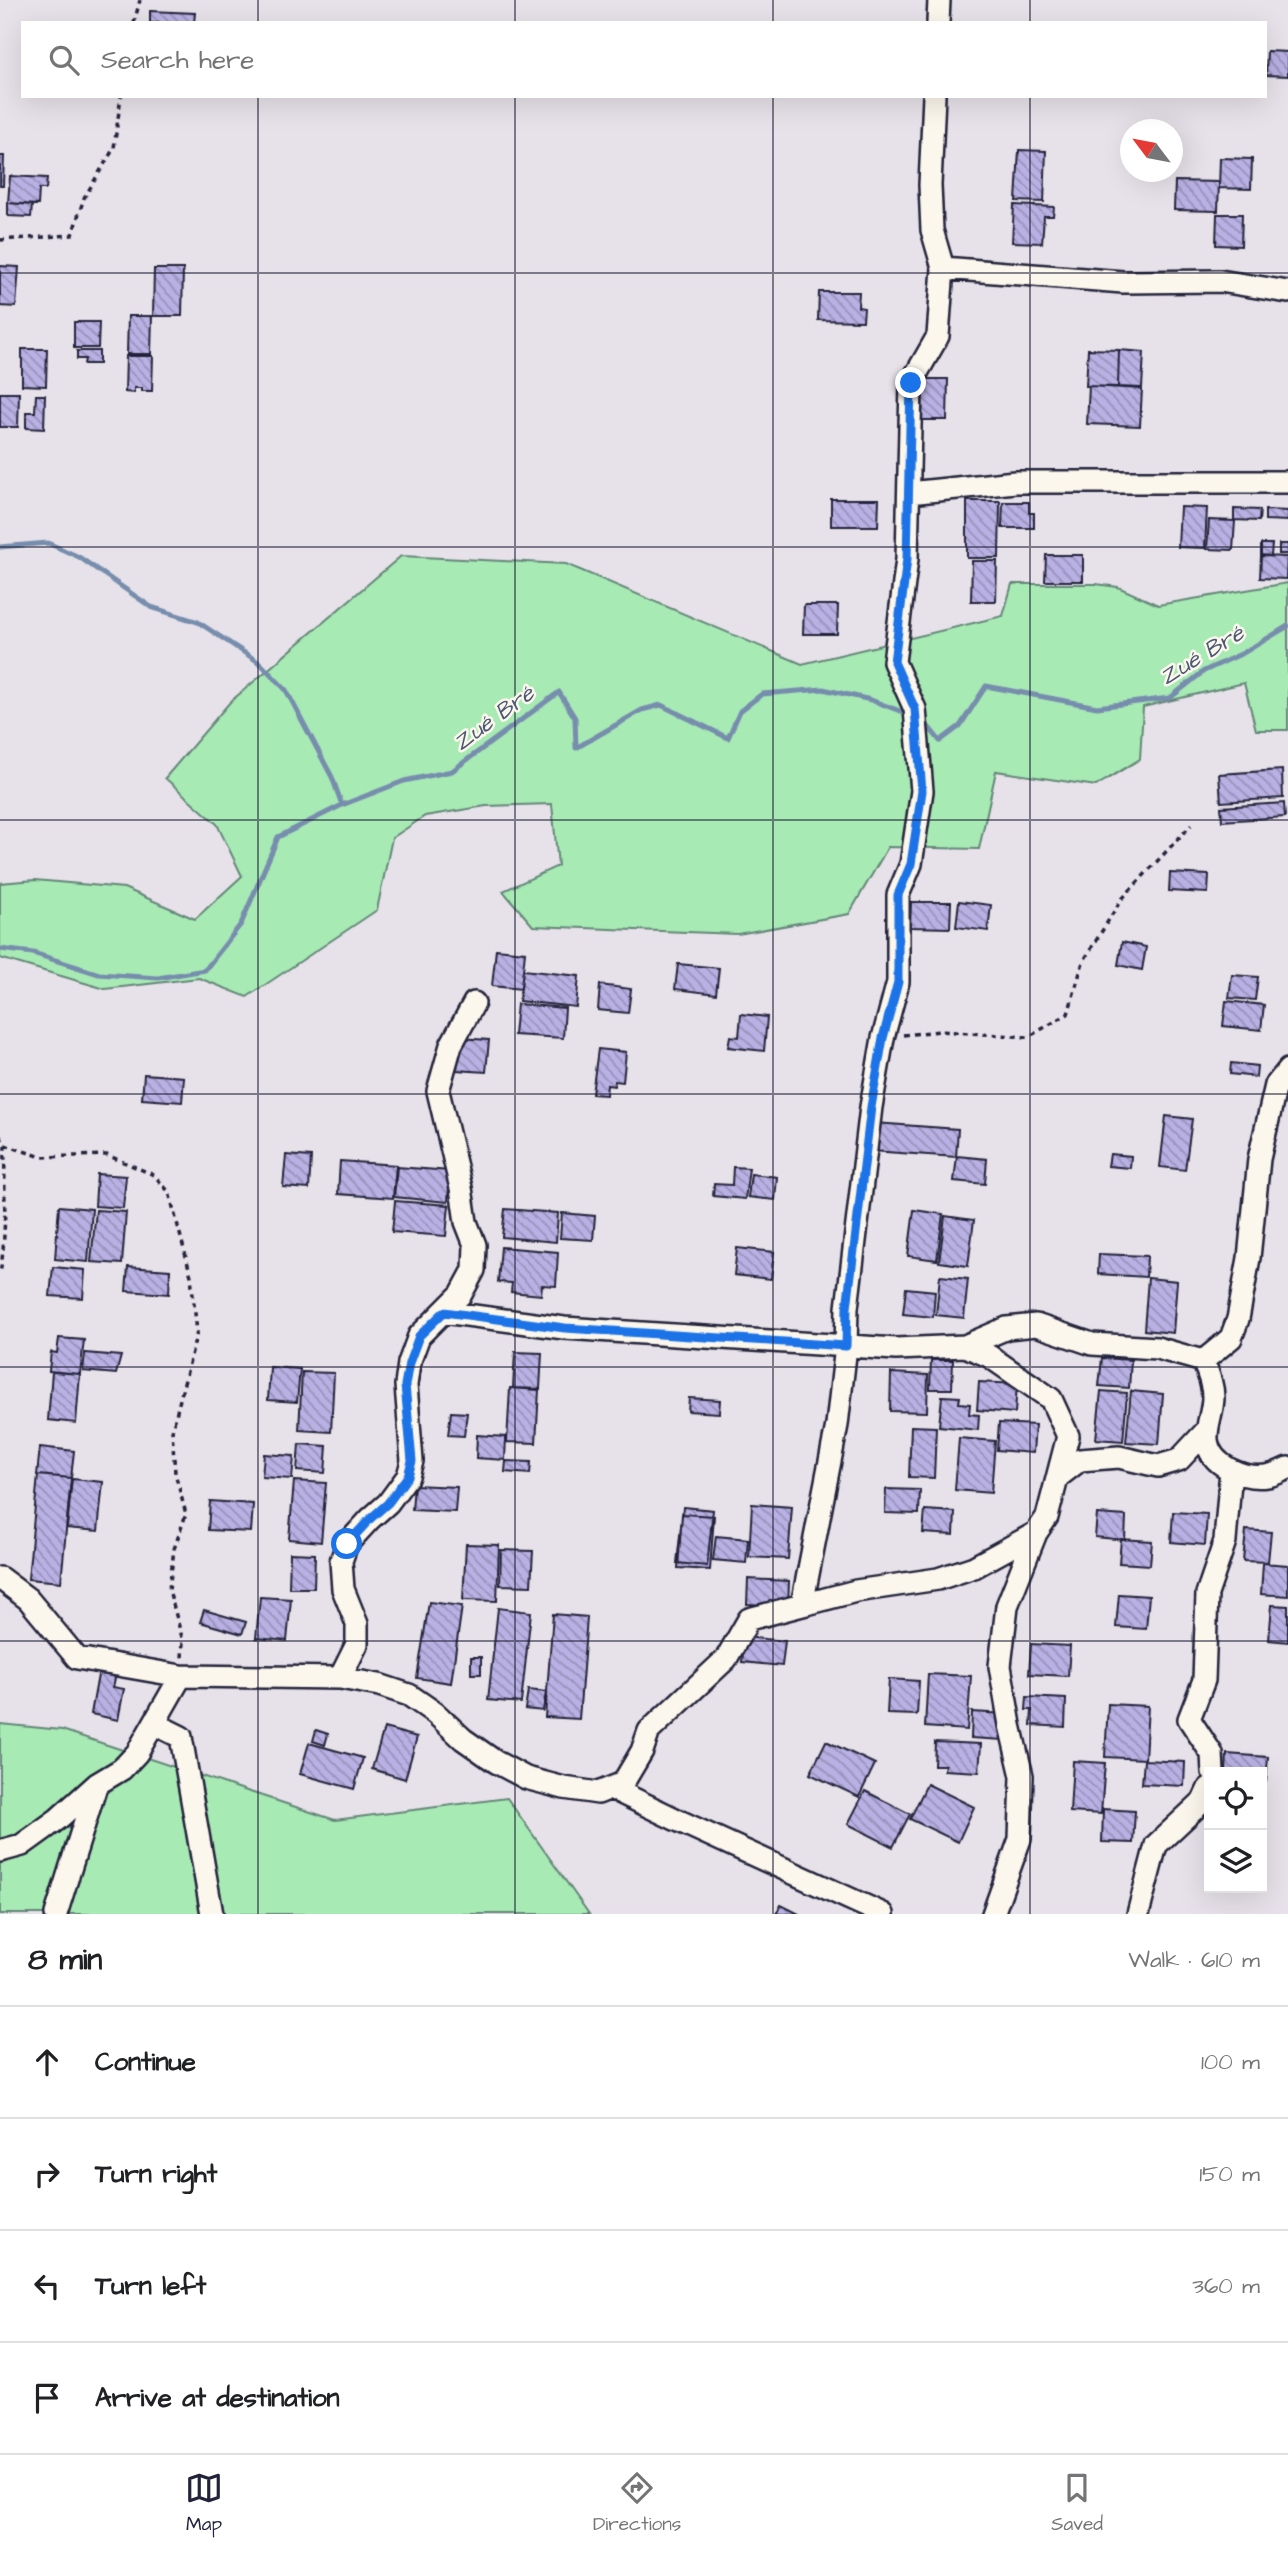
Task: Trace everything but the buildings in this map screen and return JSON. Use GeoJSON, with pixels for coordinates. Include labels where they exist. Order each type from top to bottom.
{"type":"FeatureCollection","features":[{"type":"Feature","properties":{"kind":"street"},"geometry":{"type":"LineString","coordinates":[[938,21],[939,0]]}},
{"type":"Feature","properties":{"kind":"street"},"geometry":{"type":"LineString","coordinates":[[802,1605],[837,1425],[846,1346],[847,1308],[871,1107],[883,1038],[898,982],[898,895],[911,864],[922,791],[915,709],[894,662],[907,559],[911,383],[938,335],[943,268],[932,230],[930,185],[934,98]]}},
{"type":"Feature","properties":{"kind":"street"},"geometry":{"type":"LineString","coordinates":[[943,268],[1124,282],[1220,281],[1288,292]]}},
{"type":"Feature","properties":{"kind":"street"},"geometry":{"type":"LineString","coordinates":[[908,494],[1015,482],[1288,482]]}},
{"type":"Feature","properties":{"kind":"street"},"geometry":{"type":"LineString","coordinates":[[340,1678],[357,1644],[357,1624],[343,1589],[341,1561],[347,1544],[388,1503],[408,1476],[412,1461],[405,1385],[409,1363],[419,1336],[460,1294],[474,1270],[475,1245],[466,1222],[438,1091],[451,1045],[474,1003]]}},
{"type":"Feature","properties":{"kind":"street"},"geometry":{"type":"LineString","coordinates":[[1203,1361],[1231,1338],[1238,1319],[1250,1258],[1259,1159],[1276,1085],[1288,1070]]}},
{"type":"Feature","properties":{"kind":"street"},"geometry":{"type":"LineString","coordinates":[[444,1312],[565,1328],[896,1349],[965,1346],[1007,1328],[1036,1325],[1092,1344],[1157,1348],[1203,1361],[1210,1375],[1213,1398],[1207,1422],[1208,1444],[1218,1460],[1231,1470],[1248,1476],[1269,1476],[1288,1468]]}},
{"type":"Feature","properties":{"kind":"street"},"geometry":{"type":"LineString","coordinates":[[965,1346],[989,1356],[1051,1399],[1069,1436],[1047,1517],[1036,1533],[1007,1605],[1000,1666],[1022,1776],[1020,1839],[993,1914]]}},
{"type":"Feature","properties":{"kind":"street"},"geometry":{"type":"LineString","coordinates":[[1058,1477],[1080,1460],[1119,1457],[1158,1466],[1179,1460],[1207,1430]]}},
{"type":"Feature","properties":{"kind":"street"},"geometry":{"type":"LineString","coordinates":[[1213,1767],[1212,1754],[1189,1718],[1204,1680],[1207,1594],[1225,1541],[1231,1470]]}},
{"type":"Feature","properties":{"kind":"street"},"geometry":{"type":"LineString","coordinates":[[0,1578],[28,1599],[77,1658],[181,1676],[340,1678],[379,1685],[409,1695],[485,1754],[526,1778],[598,1793],[623,1783],[642,1751],[649,1731],[726,1659],[749,1619],[856,1591],[938,1579],[974,1567],[1036,1533]]}},
{"type":"Feature","properties":{"kind":"street"},"geometry":{"type":"LineString","coordinates":[[0,1851],[22,1845],[58,1819],[97,1784],[122,1769],[137,1753],[181,1676]]}},
{"type":"Feature","properties":{"kind":"street"},"geometry":{"type":"LineString","coordinates":[[155,1724],[181,1737],[212,1914]]}},
{"type":"Feature","properties":{"kind":"street"},"geometry":{"type":"LineString","coordinates":[[56,1914],[97,1784]]}},
{"type":"Feature","properties":{"kind":"street"},"geometry":{"type":"LineString","coordinates":[[611,1787],[677,1821],[883,1914]]}},
{"type":"Feature","properties":{"kind":"street"},"geometry":{"type":"LineString","coordinates":[[1138,1914],[1156,1845],[1204,1799]]}},
{"type":"Feature","properties":{"kind":"path"},"geometry":{"type":"LineString","coordinates":[[135,21],[140,0]]}},
{"type":"Feature","properties":{"kind":"path"},"geometry":{"type":"LineString","coordinates":[[0,240],[72,235],[84,198],[114,148],[121,98]]}},
{"type":"Feature","properties":{"kind":"path"},"geometry":{"type":"LineString","coordinates":[[883,1038],[940,1031],[1028,1037],[1068,1014],[1083,962],[1121,900],[1191,825]]}},
{"type":"Feature","properties":{"kind":"path"},"geometry":{"type":"LineString","coordinates":[[0,1136],[5,1145],[0,1274]]}},
{"type":"Feature","properties":{"kind":"path"},"geometry":{"type":"LineString","coordinates":[[5,1145],[43,1157],[107,1155],[154,1175],[169,1192],[191,1276],[197,1332],[172,1431],[175,1473],[186,1514],[173,1549],[170,1590],[183,1641],[181,1676]]}},
{"type":"Feature","properties":{"kind":"green space"},"geometry":{"type":"Polygon","coordinates":[[[401,556],[566,564],[802,664],[1003,616],[1012,584],[1096,584],[1118,587],[1158,605],[1288,583],[1288,730],[1256,730],[1244,683],[1143,707],[1140,759],[1096,786],[996,771],[979,849],[888,847],[849,914],[738,934],[533,926],[503,891],[558,866],[552,804],[486,806],[425,816],[392,838],[377,910],[247,997],[199,978],[105,989],[0,958],[0,883],[35,880],[124,888],[195,919],[242,876],[217,824],[165,778],[230,702],[401,556]]]}},
{"type":"Feature","properties":{"kind":"green space"},"geometry":{"type":"Polygon","coordinates":[[[0,1724],[62,1730],[335,1820],[507,1798],[589,1914],[0,1914],[0,1724]]]}},
{"type":"Feature","properties":{"kind":"waterway"},"geometry":{"type":"LineString","coordinates":[[0,547],[48,543],[79,557],[151,607],[198,622],[260,663],[286,690],[332,777],[342,805]]}},
{"type":"Feature","properties":{"kind":"waterway","name":"Zué Bré"},"geometry":{"type":"LineString","coordinates":[[923,720],[940,741],[960,726],[986,686],[1097,707],[1170,698],[1204,671],[1243,653],[1288,626]]}},
{"type":"Feature","properties":{"kind":"waterway","name":"Zué Bré"},"geometry":{"type":"LineString","coordinates":[[0,949],[33,953],[99,974],[158,978],[205,970],[241,924],[278,837],[342,805],[404,781],[452,771],[559,692],[575,718],[576,748],[642,710],[661,705],[728,738],[740,711],[762,694],[823,689],[871,700],[900,711],[908,710]]}},
{"type":"Feature","properties":{"kind":"route"},"geometry":{"type":"LineString","coordinates":[[347,1544],[388,1503],[408,1476],[412,1461],[405,1385],[409,1363],[419,1336],[444,1312],[565,1328],[846,1346],[847,1308],[871,1107],[883,1038],[898,982],[898,895],[911,864],[922,791],[915,709],[894,662],[907,559],[911,383]]}}]}
